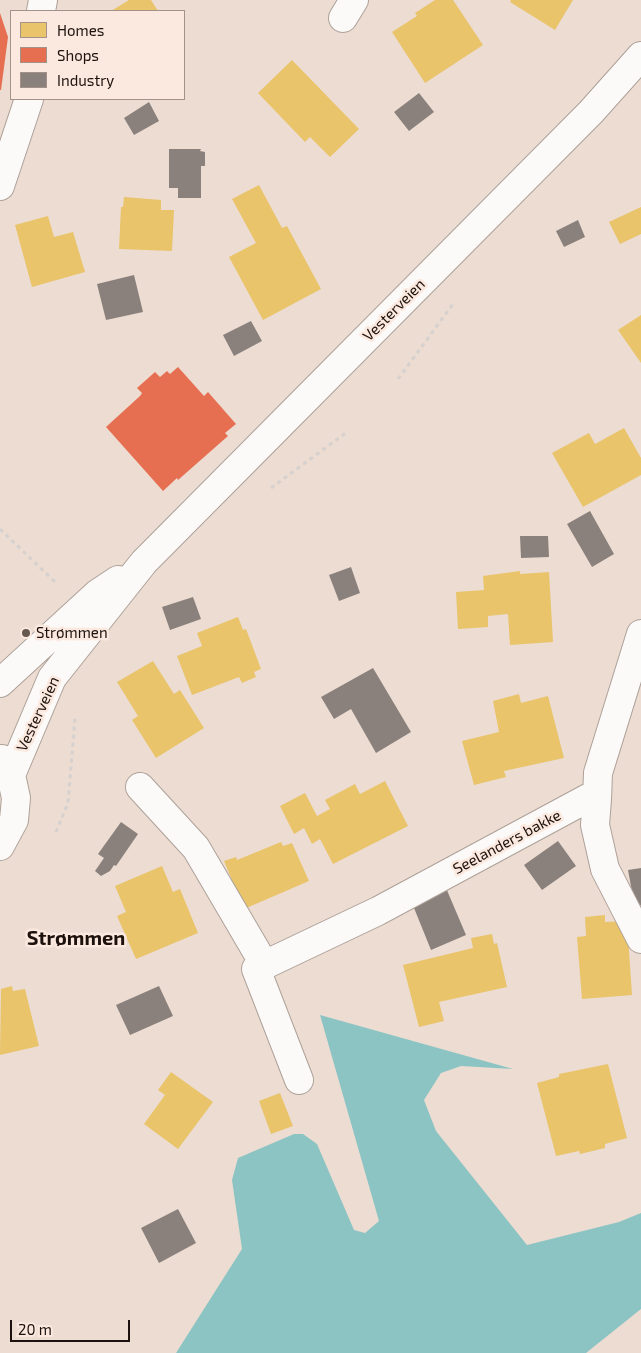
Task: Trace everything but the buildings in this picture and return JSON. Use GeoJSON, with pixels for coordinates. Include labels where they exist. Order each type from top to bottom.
{"type":"FeatureCollection","features":[{"type":"Feature","properties":{"kind":"main road","name":"Vesterveien"},"geometry":{"type":"LineString","coordinates":[[6,766],[52,678],[144,562],[591,112],[641,56]]}},
{"type":"Feature","properties":{"kind":"main road"},"geometry":{"type":"LineString","coordinates":[[0,186],[29,100]]}},
{"type":"Feature","properties":{"kind":"main road","name":"Vesterveien"},"geometry":{"type":"LineString","coordinates":[[0,683],[97,594],[144,562]]}},
{"type":"Feature","properties":{"kind":"main road"},"geometry":{"type":"LineString","coordinates":[[641,634],[598,773],[595,825],[605,869],[641,939]]}},
{"type":"Feature","properties":{"kind":"main road"},"geometry":{"type":"LineString","coordinates":[[0,846],[14,820],[16,798],[6,766]]}},
{"type":"Feature","properties":{"kind":"main road"},"geometry":{"type":"LineString","coordinates":[[140,787],[196,848],[264,964],[256,969],[300,1080]]}},
{"type":"Feature","properties":{"kind":"main road","name":"Seelanders bakke"},"geometry":{"type":"LineString","coordinates":[[264,964],[378,911],[588,798],[597,799]]}},
{"type":"Feature","properties":{"kind":"path"},"geometry":{"type":"LineString","coordinates":[[265,492],[347,432]]}},
{"type":"Feature","properties":{"kind":"path"},"geometry":{"type":"LineString","coordinates":[[0,529],[58,584]]}},
{"type":"Feature","properties":{"kind":"path"},"geometry":{"type":"LineString","coordinates":[[56,832],[68,803],[76,710]]}},
{"type":"Feature","properties":{"kind":"water"},"geometry":{"type":"Polygon","coordinates":[[[320,1015],[513,1069],[461,1066],[441,1073],[424,1100],[436,1131],[527,1245],[619,1222],[641,1213],[641,1309],[586,1353],[176,1353],[242,1249],[232,1180],[238,1158],[294,1134],[303,1134],[317,1144],[354,1230],[365,1233],[379,1221],[320,1015]]]}},
{"type":"Feature","properties":{"kind":"place","name":"Strømmen"},"geometry":{"type":"Point","coordinates":[26,633]}},
{"type":"Feature","properties":{"kind":"district","name":"Strømmen"},"geometry":{"type":"Point","coordinates":[76,938]}}]}
